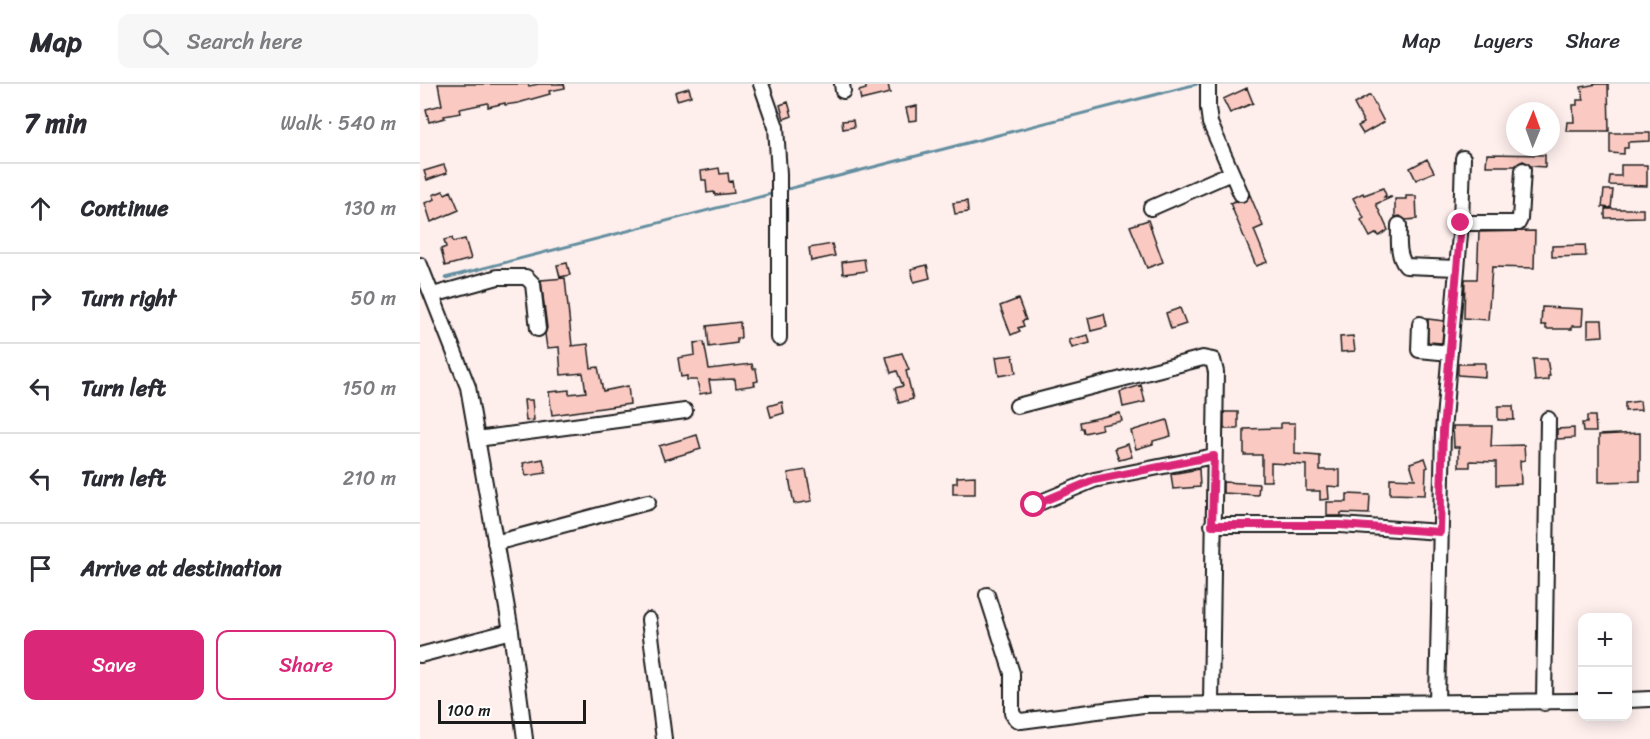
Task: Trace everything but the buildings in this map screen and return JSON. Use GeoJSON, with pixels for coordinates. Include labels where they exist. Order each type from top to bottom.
{"type":"FeatureCollection","features":[{"type":"Feature","properties":{"kind":"street"},"geometry":{"type":"LineString","coordinates":[[761,84],[776,127],[779,182],[779,338]]}},
{"type":"Feature","properties":{"kind":"street"},"geometry":{"type":"LineString","coordinates":[[1208,84],[1208,116],[1241,194]]}},
{"type":"Feature","properties":{"kind":"street"},"geometry":{"type":"LineString","coordinates":[[1437,702],[1443,431],[1461,223],[1463,158]]}},
{"type":"Feature","properties":{"kind":"street"},"geometry":{"type":"LineString","coordinates":[[1461,223],[1518,223],[1523,170]]}},
{"type":"Feature","properties":{"kind":"street"},"geometry":{"type":"LineString","coordinates":[[1151,208],[1231,173]]}},
{"type":"Feature","properties":{"kind":"street"},"geometry":{"type":"LineString","coordinates":[[1399,225],[1400,252],[1406,266],[1457,268]]}},
{"type":"Feature","properties":{"kind":"street"},"geometry":{"type":"LineString","coordinates":[[420,265],[468,387],[511,631],[525,739]]}},
{"type":"Feature","properties":{"kind":"street"},"geometry":{"type":"LineString","coordinates":[[433,295],[498,277],[526,277],[533,284],[538,329]]}},
{"type":"Feature","properties":{"kind":"street"},"geometry":{"type":"LineString","coordinates":[[1420,324],[1419,350],[1450,352]]}},
{"type":"Feature","properties":{"kind":"street"},"geometry":{"type":"LineString","coordinates":[[1017,406],[1203,358],[1212,360],[1216,372],[1211,703]]}},
{"type":"Feature","properties":{"kind":"street"},"geometry":{"type":"LineString","coordinates":[[477,439],[685,411]]}},
{"type":"Feature","properties":{"kind":"street"},"geometry":{"type":"LineString","coordinates":[[1544,703],[1548,419]]}},
{"type":"Feature","properties":{"kind":"street"},"geometry":{"type":"LineString","coordinates":[[1034,505],[1094,480],[1214,456]]}},
{"type":"Feature","properties":{"kind":"street"},"geometry":{"type":"LineString","coordinates":[[495,543],[648,502]]}},
{"type":"Feature","properties":{"kind":"street"},"geometry":{"type":"LineString","coordinates":[[1212,525],[1340,525],[1440,532]]}},
{"type":"Feature","properties":{"kind":"street"},"geometry":{"type":"LineString","coordinates":[[987,595],[1012,673],[1012,713],[1016,718],[1029,721],[1143,705],[1578,702]]}},
{"type":"Feature","properties":{"kind":"street"},"geometry":{"type":"LineString","coordinates":[[649,620],[664,739]]}},
{"type":"Feature","properties":{"kind":"street"},"geometry":{"type":"LineString","coordinates":[[420,655],[511,631]]}},
{"type":"Feature","properties":{"kind":"street"},"geometry":{"type":"LineString","coordinates":[[1632,700],[1650,699]]}},
{"type":"Feature","properties":{"kind":"waterway"},"geometry":{"type":"LineString","coordinates":[[784,190],[1197,84]]}},
{"type":"Feature","properties":{"kind":"waterway"},"geometry":{"type":"LineString","coordinates":[[445,278],[775,193]]}},
{"type":"Feature","properties":{"kind":"route"},"geometry":{"type":"LineString","coordinates":[[1034,505],[1094,480],[1214,456],[1212,525],[1340,525],[1440,532],[1443,431],[1461,223]]}}]}
